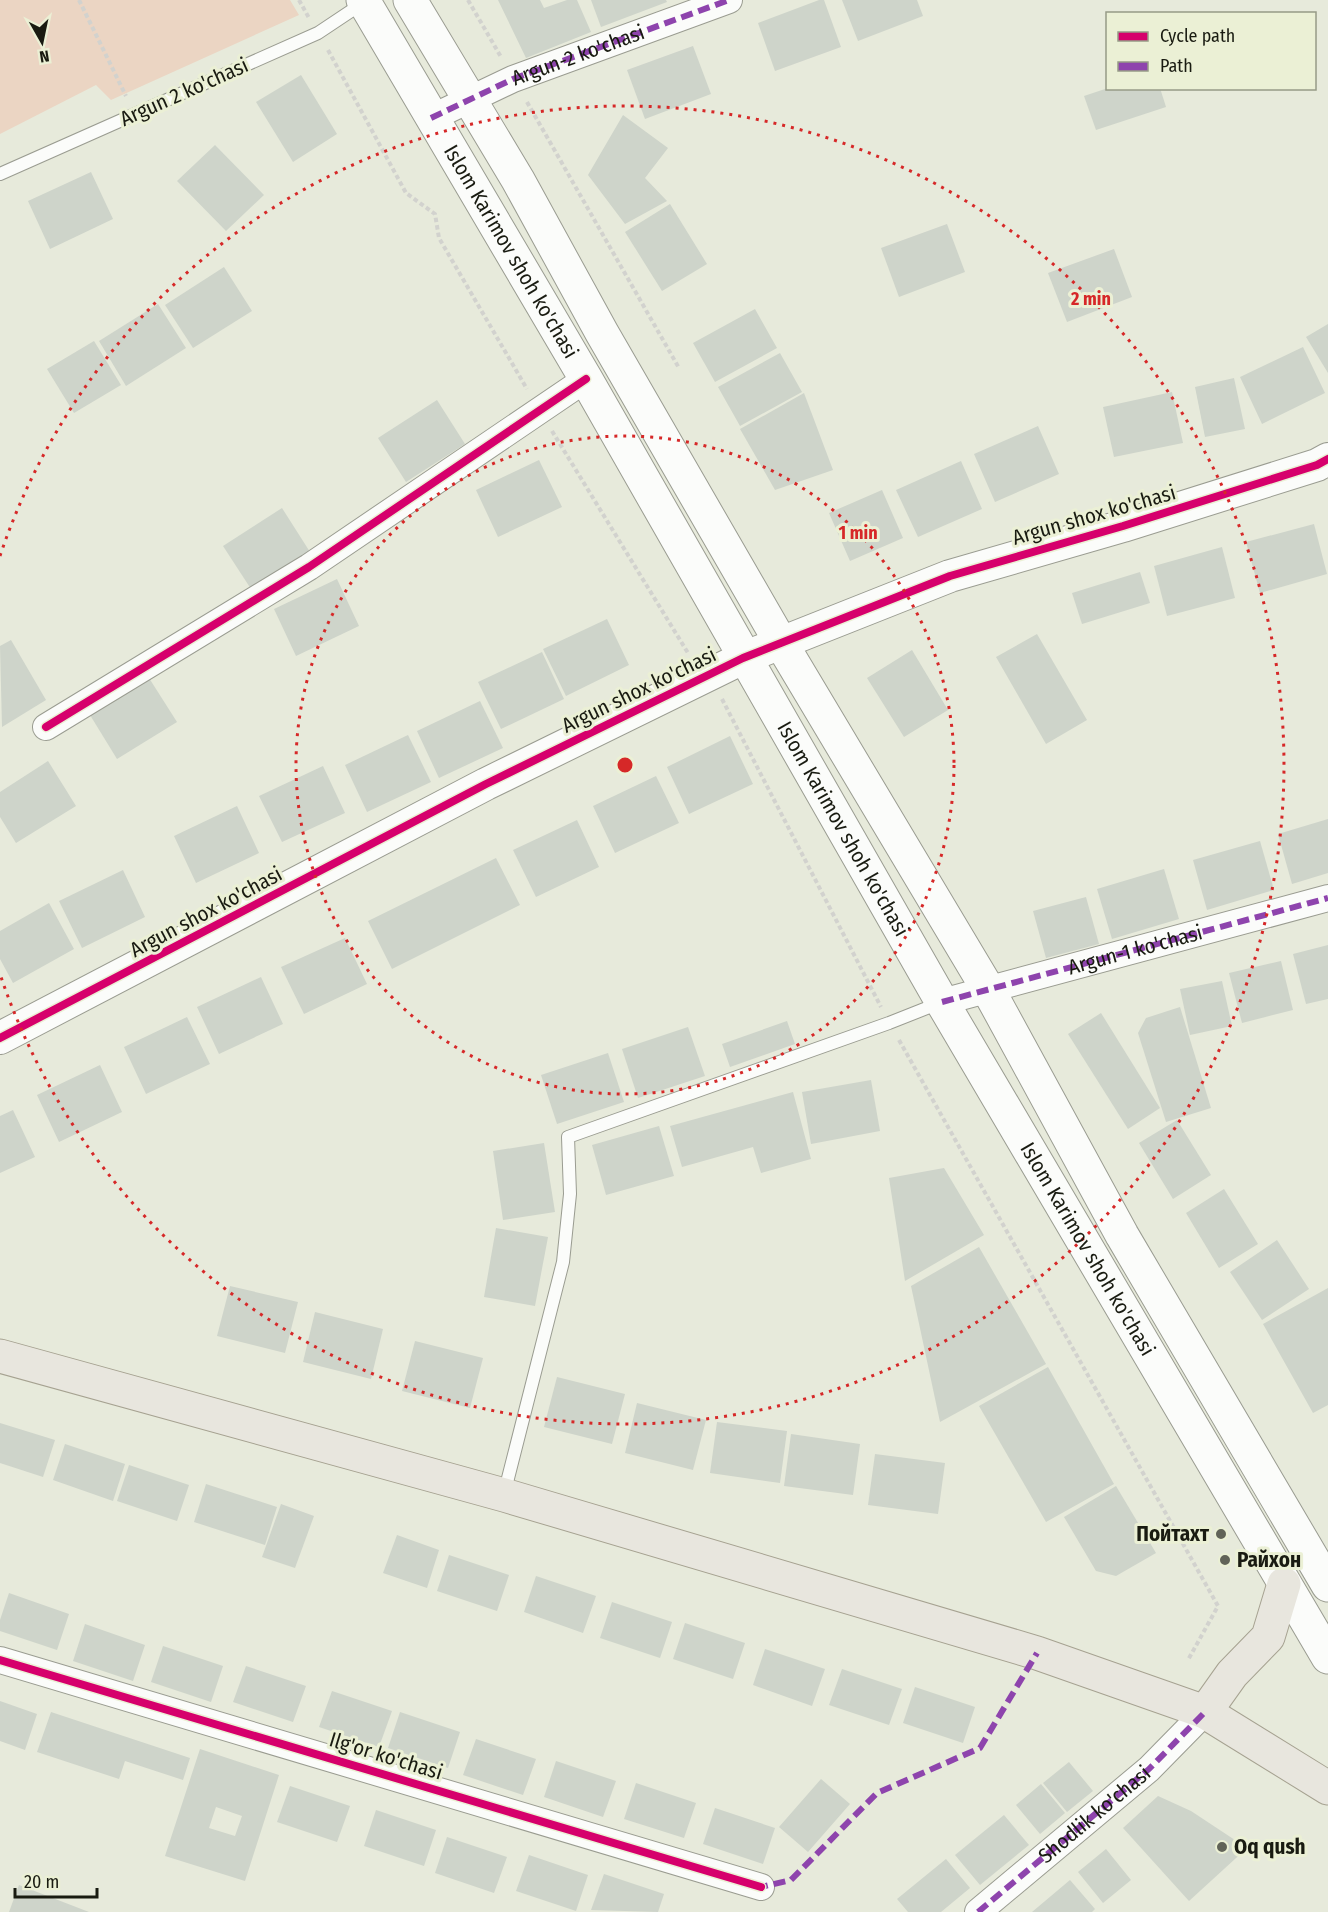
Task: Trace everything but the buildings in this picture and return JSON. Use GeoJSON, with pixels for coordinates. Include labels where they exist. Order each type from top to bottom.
{"type":"FeatureCollection","features":[{"type":"Feature","properties":{"kind":"main road","name":"Islom Karimov shoh ko'chasi"},"geometry":{"type":"LineString","coordinates":[[410,0],[518,180],[602,333],[782,643],[989,991],[1122,1235],[1328,1585]]}},
{"type":"Feature","properties":{"kind":"main road","name":"Islom Karimov shoh ko'chasi"},"geometry":{"type":"LineString","coordinates":[[363,1],[586,380],[743,658],[942,1002],[1328,1657]]}},
{"type":"Feature","properties":{"kind":"main road"},"geometry":{"type":"LineString","coordinates":[[0,1356],[504,1495],[1037,1653],[1205,1712],[1328,1788]]}},
{"type":"Feature","properties":{"kind":"main road"},"geometry":{"type":"LineString","coordinates":[[1205,1712],[1232,1674],[1268,1637],[1284,1584]]}},
{"type":"Feature","properties":{"kind":"street","name":"Argun-2 ko'chasi"},"geometry":{"type":"LineString","coordinates":[[431,118],[468,98],[513,79],[729,0]]}},
{"type":"Feature","properties":{"kind":"street"},"geometry":{"type":"LineString","coordinates":[[46,727],[309,567],[586,380]]}},
{"type":"Feature","properties":{"kind":"street","name":"Argun shox ko'chasi"},"geometry":{"type":"LineString","coordinates":[[0,1038],[486,784],[743,658],[950,576],[1123,526],[1317,465],[1328,459]]}},
{"type":"Feature","properties":{"kind":"street","name":"Argun-1 ko'chasi"},"geometry":{"type":"LineString","coordinates":[[942,1002],[1328,898]]}},
{"type":"Feature","properties":{"kind":"street","name":"Ilg'or ko'chasi"},"geometry":{"type":"LineString","coordinates":[[0,1660],[761,1887]]}},
{"type":"Feature","properties":{"kind":"street","name":"Shodlik ko'chasi"},"geometry":{"type":"LineString","coordinates":[[978,1912],[1149,1769],[1205,1712]]}},
{"type":"Feature","properties":{"kind":"lane","name":"Argun 2 ko'chasi"},"geometry":{"type":"LineString","coordinates":[[0,174],[318,33],[363,1]]}},
{"type":"Feature","properties":{"kind":"lane"},"geometry":{"type":"LineString","coordinates":[[504,1495],[563,1262],[570,1194],[568,1137],[942,1002]]}},
{"type":"Feature","properties":{"kind":"path"},"geometry":{"type":"LineString","coordinates":[[79,0],[134,114]]}},
{"type":"Feature","properties":{"kind":"path"},"geometry":{"type":"LineString","coordinates":[[299,0],[406,193],[435,214],[439,238],[540,412],[704,679],[727,704],[889,1023],[1218,1606],[1188,1660]]}},
{"type":"Feature","properties":{"kind":"path"},"geometry":{"type":"LineString","coordinates":[[468,0],[679,368]]}},
{"type":"Feature","properties":{"kind":"shaded area"},"geometry":{"type":"Polygon","coordinates":[[[0,0],[290,0],[299,15],[111,100],[96,85],[0,134],[0,0]]]}},
{"type":"Feature","properties":{"kind":"marked path"},"geometry":{"type":"LineString","coordinates":[[431,118],[513,79],[729,0]]}},
{"type":"Feature","properties":{"kind":"marked path"},"geometry":{"type":"LineString","coordinates":[[942,1002],[1328,898]]}},
{"type":"Feature","properties":{"kind":"marked path"},"geometry":{"type":"LineString","coordinates":[[756,1886],[761,1887],[791,1880],[877,1793],[980,1748],[1037,1653]]}},
{"type":"Feature","properties":{"kind":"marked path"},"geometry":{"type":"LineString","coordinates":[[978,1912],[1149,1769],[1205,1712]]}},
{"type":"Feature","properties":{"kind":"cycle path"},"geometry":{"type":"LineString","coordinates":[[46,727],[309,567],[586,379]]}},
{"type":"Feature","properties":{"kind":"cycle path"},"geometry":{"type":"LineString","coordinates":[[0,1038],[486,784],[743,658],[950,576],[1123,526],[1317,465],[1328,459]]}},
{"type":"Feature","properties":{"kind":"cycle path"},"geometry":{"type":"LineString","coordinates":[[0,1660],[761,1887]]}},
{"type":"Feature","properties":{"kind":"place","name":"Пойтахт"},"geometry":{"type":"Point","coordinates":[1221,1534]}},
{"type":"Feature","properties":{"kind":"place","name":"Райхон"},"geometry":{"type":"Point","coordinates":[1225,1560]}},
{"type":"Feature","properties":{"kind":"place","name":"Oq qush"},"geometry":{"type":"Point","coordinates":[1222,1847]}}]}
